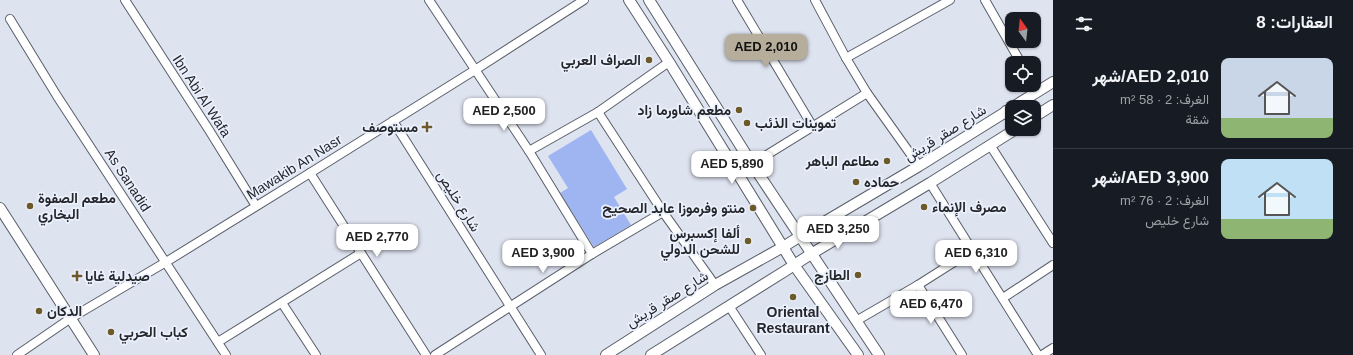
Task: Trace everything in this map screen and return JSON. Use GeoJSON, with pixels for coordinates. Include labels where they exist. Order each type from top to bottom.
{"type":"FeatureCollection","features":[{"type":"Feature","properties":{"kind":"street","name":"Ibn Abi Al Wafa"},"geometry":{"type":"LineString","coordinates":[[125,0],[256,206]]}},
{"type":"Feature","properties":{"kind":"street"},"geometry":{"type":"LineString","coordinates":[[429,0],[529,152],[592,254]]}},
{"type":"Feature","properties":{"kind":"street","name":"Mawakib An Nasr"},"geometry":{"type":"LineString","coordinates":[[17,355],[71,318],[166,262],[310,173],[584,0]]}},
{"type":"Feature","properties":{"kind":"street"},"geometry":{"type":"LineString","coordinates":[[629,0],[794,265],[858,355]]}},
{"type":"Feature","properties":{"kind":"street"},"geometry":{"type":"LineString","coordinates":[[648,0],[799,237],[879,355]]}},
{"type":"Feature","properties":{"kind":"street"},"geometry":{"type":"LineString","coordinates":[[737,0],[813,126]]}},
{"type":"Feature","properties":{"kind":"street"},"geometry":{"type":"LineString","coordinates":[[815,0],[846,58],[867,93],[919,166]]}},
{"type":"Feature","properties":{"kind":"street"},"geometry":{"type":"LineString","coordinates":[[846,58],[950,0]]}},
{"type":"Feature","properties":{"kind":"street"},"geometry":{"type":"LineString","coordinates":[[985,0],[1017,56]]}},
{"type":"Feature","properties":{"kind":"street","name":"As Sanadid"},"geometry":{"type":"LineString","coordinates":[[10,19],[57,96],[226,355]]}},
{"type":"Feature","properties":{"kind":"street"},"geometry":{"type":"LineString","coordinates":[[529,152],[598,112],[669,62]]}},
{"type":"Feature","properties":{"kind":"street","name":"شارع صقر قريش"},"geometry":{"type":"LineString","coordinates":[[1041,86],[1053,82]]}},
{"type":"Feature","properties":{"kind":"street","name":"شارع صقر قريش"},"geometry":{"type":"LineString","coordinates":[[1022,100],[1031,92]]}},
{"type":"Feature","properties":{"kind":"street"},"geometry":{"type":"LineString","coordinates":[[752,164],[867,93]]}},
{"type":"Feature","properties":{"kind":"street"},"geometry":{"type":"LineString","coordinates":[[1041,114],[1052,109]]}},
{"type":"Feature","properties":{"kind":"street"},"geometry":{"type":"LineString","coordinates":[[598,112],[663,212],[715,285]]}},
{"type":"Feature","properties":{"kind":"street","name":"شارع صقر قريش"},"geometry":{"type":"LineString","coordinates":[[606,355],[715,285],[783,247],[1005,115]]}},
{"type":"Feature","properties":{"kind":"street","name":"شارع خليص"},"geometry":{"type":"LineString","coordinates":[[393,121],[541,355]]}},
{"type":"Feature","properties":{"kind":"street"},"geometry":{"type":"LineString","coordinates":[[651,355],[811,254],[930,183],[1005,136]]}},
{"type":"Feature","properties":{"kind":"street"},"geometry":{"type":"LineString","coordinates":[[990,145],[1053,243]]}},
{"type":"Feature","properties":{"kind":"street"},"geometry":{"type":"LineString","coordinates":[[310,173],[426,355]]}},
{"type":"Feature","properties":{"kind":"street"},"geometry":{"type":"LineString","coordinates":[[930,183],[1038,355]]}},
{"type":"Feature","properties":{"kind":"street"},"geometry":{"type":"LineString","coordinates":[[0,208],[94,355]]}},
{"type":"Feature","properties":{"kind":"street"},"geometry":{"type":"LineString","coordinates":[[435,355],[592,254],[663,212]]}},
{"type":"Feature","properties":{"kind":"street"},"geometry":{"type":"LineString","coordinates":[[856,321],[918,285],[973,250]]}},
{"type":"Feature","properties":{"kind":"street"},"geometry":{"type":"LineString","coordinates":[[218,342],[362,253]]}},
{"type":"Feature","properties":{"kind":"street"},"geometry":{"type":"LineString","coordinates":[[1003,298],[1053,265]]}},
{"type":"Feature","properties":{"kind":"street"},"geometry":{"type":"LineString","coordinates":[[918,285],[962,355]]}},
{"type":"Feature","properties":{"kind":"street"},"geometry":{"type":"LineString","coordinates":[[282,303],[316,355]]}},
{"type":"Feature","properties":{"kind":"street"},"geometry":{"type":"LineString","coordinates":[[729,306],[761,355]]}},
{"type":"Feature","properties":{"kind":"street"},"geometry":{"type":"LineString","coordinates":[[1042,355],[1053,348]]}},
{"type":"Feature","properties":{"kind":"shaded area"},"geometry":{"type":"Polygon","coordinates":[[[591,130],[627,189],[614,197],[631,225],[594,247],[560,193],[568,188],[548,156],[591,130]]]}},
{"type":"Feature","properties":{"kind":"place","name":"الصراف العربي"},"geometry":{"type":"Point","coordinates":[649,60]}},
{"type":"Feature","properties":{"kind":"place","name":"مطعم شاورما زاد"},"geometry":{"type":"Point","coordinates":[739,110]}},
{"type":"Feature","properties":{"kind":"place","name":"تموينات الذئب"},"geometry":{"type":"Point","coordinates":[747,123]}},
{"type":"Feature","properties":{"kind":"place","name":"مستوصف"},"geometry":{"type":"Point","coordinates":[427,127]}},
{"type":"Feature","properties":{"kind":"place","name":"مطاعم الباهر"},"geometry":{"type":"Point","coordinates":[887,161]}},
{"type":"Feature","properties":{"kind":"place","name":"حماده"},"geometry":{"type":"Point","coordinates":[856,182]}},
{"type":"Feature","properties":{"kind":"place","name":"مطعم الصفوة البخاري"},"geometry":{"type":"Point","coordinates":[30,206]}},
{"type":"Feature","properties":{"kind":"place","name":"مصرف الإنماء"},"geometry":{"type":"Point","coordinates":[924,207]}},
{"type":"Feature","properties":{"kind":"place","name":"منتو وفرموزا عابد الصحيح"},"geometry":{"type":"Point","coordinates":[753,208]}},
{"type":"Feature","properties":{"kind":"place","name":"ألفا إكسبرس للشحن الدولي"},"geometry":{"type":"Point","coordinates":[748,241]}},
{"type":"Feature","properties":{"kind":"place","name":"الطازج"},"geometry":{"type":"Point","coordinates":[858,275]}},
{"type":"Feature","properties":{"kind":"place","name":"صيدلية غايا"},"geometry":{"type":"Point","coordinates":[77,276]}},
{"type":"Feature","properties":{"kind":"place","name":"Oriental Restaurant"},"geometry":{"type":"Point","coordinates":[793,297]}},
{"type":"Feature","properties":{"kind":"place","name":"الدكان"},"geometry":{"type":"Point","coordinates":[39,311]}},
{"type":"Feature","properties":{"kind":"place","name":"كباب الحربي"},"geometry":{"type":"Point","coordinates":[111,332]}}]}
